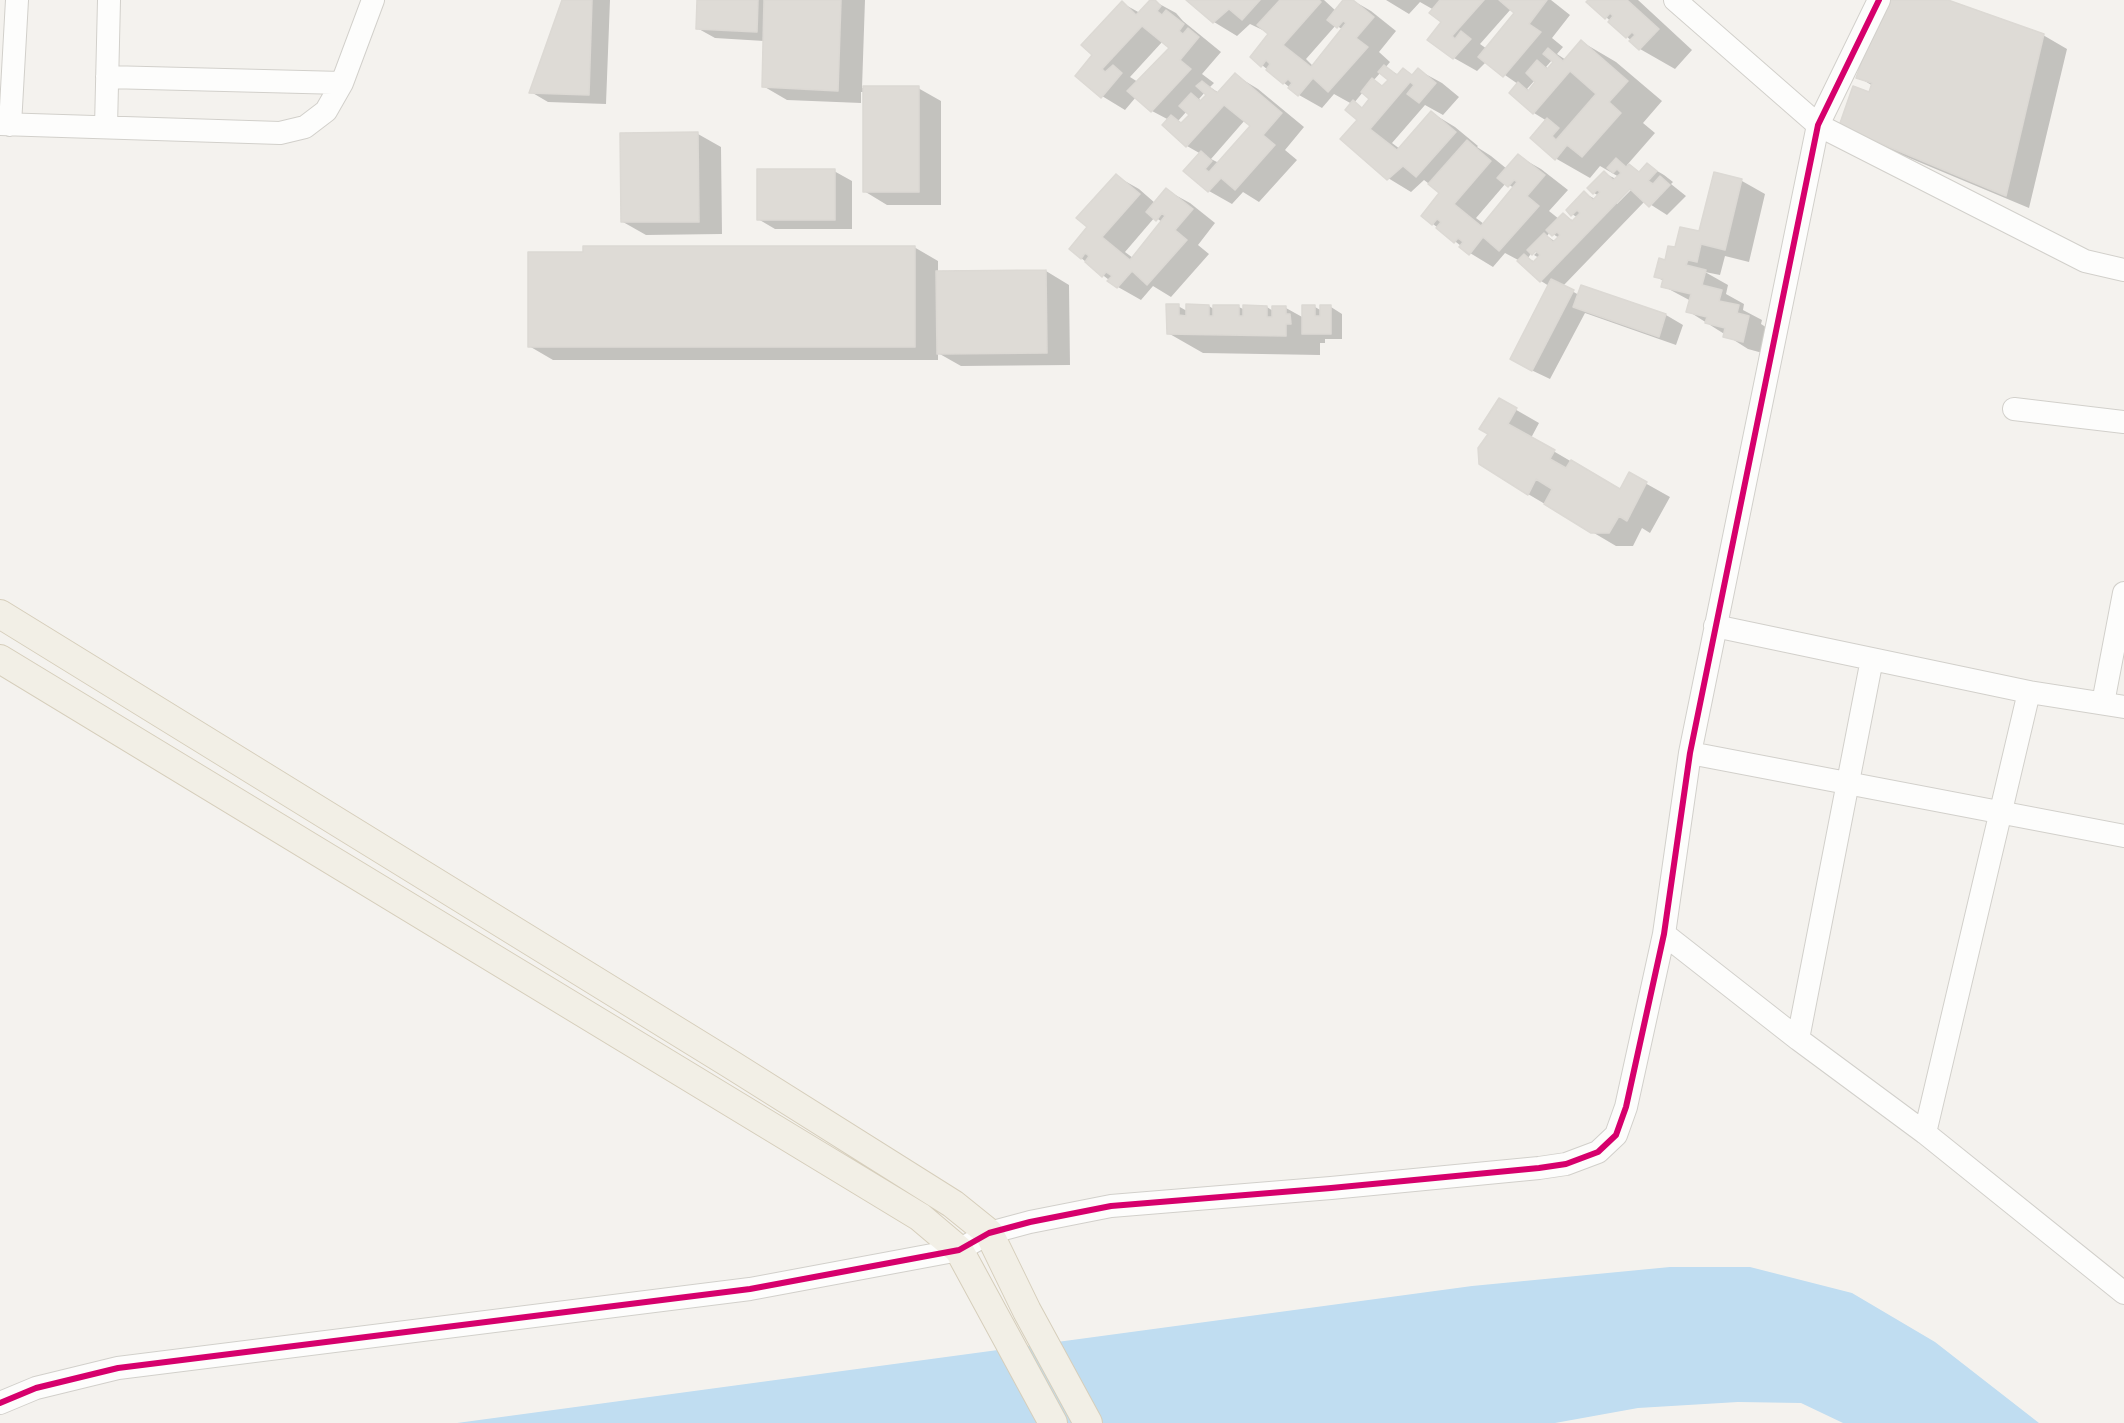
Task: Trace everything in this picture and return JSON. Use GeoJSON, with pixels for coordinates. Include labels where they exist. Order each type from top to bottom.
{"type":"FeatureCollection","features":[{"type":"Feature","properties":{"kind":"main road"},"geometry":{"type":"LineString","coordinates":[[0,614],[732,1065],[953,1204],[989,1233],[1088,1423]]}},
{"type":"Feature","properties":{"kind":"main road"},"geometry":{"type":"LineString","coordinates":[[0,659],[920,1217],[959,1250],[1053,1423]]}},
{"type":"Feature","properties":{"kind":"street"},"geometry":{"type":"LineString","coordinates":[[17,0],[5,124],[280,133],[305,128],[326,111],[342,82],[373,0]]}},
{"type":"Feature","properties":{"kind":"street"},"geometry":{"type":"LineString","coordinates":[[106,128],[110,0]]}},
{"type":"Feature","properties":{"kind":"street"},"geometry":{"type":"LineString","coordinates":[[1675,0],[1818,124],[2085,261],[2124,270]]}},
{"type":"Feature","properties":{"kind":"street"},"geometry":{"type":"LineString","coordinates":[[0,1403],[36,1388],[118,1368],[750,1289],[959,1250],[989,1233],[1029,1222],[1111,1206],[1539,1168],[1566,1164],[1598,1152],[1616,1135],[1626,1107],[1664,934],[1690,753],[1818,124],[1879,0]]}},
{"type":"Feature","properties":{"kind":"street"},"geometry":{"type":"LineString","coordinates":[[107,77],[342,82]]}},
{"type":"Feature","properties":{"kind":"street"},"geometry":{"type":"LineString","coordinates":[[2014,409],[2124,422]]}},
{"type":"Feature","properties":{"kind":"street"},"geometry":{"type":"LineString","coordinates":[[1715,626],[2029,692],[2114,705],[2124,593]]}},
{"type":"Feature","properties":{"kind":"street"},"geometry":{"type":"LineString","coordinates":[[1798,1039],[1872,659]]}},
{"type":"Feature","properties":{"kind":"street"},"geometry":{"type":"LineString","coordinates":[[1925,1132],[2029,692]]}},
{"type":"Feature","properties":{"kind":"street"},"geometry":{"type":"LineString","coordinates":[[1690,753],[2124,836]]}},
{"type":"Feature","properties":{"kind":"street"},"geometry":{"type":"LineString","coordinates":[[1664,934],[1798,1039],[1925,1132],[2124,1293]]}},
{"type":"Feature","properties":{"kind":"water"},"geometry":{"type":"Polygon","coordinates":[[[1670,1267],[1750,1267],[1852,1293],[1935,1342],[2039,1423],[1843,1423],[1801,1403],[1738,1402],[1638,1408],[1555,1423],[457,1423],[1472,1286],[1670,1267]]]}},
{"type":"Feature","properties":{"kind":"building"},"geometry":{"type":"Polygon","coordinates":[[[562,0],[592,0],[589,95],[529,93],[562,0]]]}},
{"type":"Feature","properties":{"kind":"building"},"geometry":{"type":"Polygon","coordinates":[[[697,0],[758,0],[757,32],[696,29],[697,0]]]}},
{"type":"Feature","properties":{"kind":"building"},"geometry":{"type":"Polygon","coordinates":[[[764,0],[841,0],[838,91],[762,87],[764,0]]]}},
{"type":"Feature","properties":{"kind":"building"},"geometry":{"type":"Polygon","coordinates":[[[1150,0],[1155,0],[1161,6],[1157,11],[1162,15],[1166,10],[1184,24],[1179,31],[1183,34],[1188,28],[1199,37],[1180,60],[1191,69],[1151,112],[1127,91],[1169,48],[1142,26],[1102,69],[1105,72],[1113,65],[1122,73],[1101,98],[1075,76],[1092,55],[1081,45],[1122,1],[1136,15],[1150,0]]]}},
{"type":"Feature","properties":{"kind":"building"},"geometry":{"type":"Polygon","coordinates":[[[1186,0],[1260,0],[1242,20],[1229,9],[1213,23],[1186,0]]]}},
{"type":"Feature","properties":{"kind":"building"},"geometry":{"type":"Polygon","coordinates":[[[1280,0],[1319,0],[1321,2],[1283,45],[1311,67],[1346,23],[1343,21],[1337,28],[1327,20],[1343,0],[1353,0],[1374,17],[1356,38],[1368,47],[1328,92],[1313,78],[1298,96],[1288,88],[1292,83],[1288,79],[1283,84],[1266,70],[1270,64],[1266,60],[1261,67],[1250,57],[1268,34],[1257,25],[1280,0]]]}},
{"type":"Feature","properties":{"kind":"building"},"geometry":{"type":"Polygon","coordinates":[[[1440,0],[1484,0],[1452,36],[1455,39],[1461,31],[1471,39],[1453,59],[1427,40],[1441,22],[1429,13],[1440,0]]]}},
{"type":"Feature","properties":{"kind":"building"},"geometry":{"type":"Polygon","coordinates":[[[1499,0],[1547,0],[1529,24],[1541,32],[1503,77],[1478,57],[1514,13],[1499,0]]]}},
{"type":"Feature","properties":{"kind":"building"},"geometry":{"type":"Polygon","coordinates":[[[1588,0],[1627,0],[1659,29],[1639,50],[1629,41],[1635,35],[1632,32],[1626,38],[1608,22],[1613,16],[1610,13],[1605,19],[1586,2],[1588,0]]]}},
{"type":"Feature","properties":{"kind":"building"},"geometry":{"type":"Polygon","coordinates":[[[1883,0],[1948,0],[2044,34],[2006,196],[1839,126],[1853,86],[1869,92],[1872,83],[1856,78],[1883,0]]]}},
{"type":"Feature","properties":{"kind":"building"},"geometry":{"type":"Polygon","coordinates":[[[1581,40],[1628,81],[1609,102],[1621,113],[1582,157],[1567,145],[1555,160],[1530,138],[1547,118],[1559,128],[1552,136],[1556,140],[1596,94],[1570,71],[1533,114],[1509,93],[1518,82],[1528,91],[1535,82],[1526,73],[1537,60],[1547,69],[1553,62],[1543,54],[1548,48],[1563,61],[1581,40]]]}},
{"type":"Feature","properties":{"kind":"building"},"geometry":{"type":"Polygon","coordinates":[[[1384,65],[1397,75],[1403,68],[1412,75],[1418,68],[1436,83],[1419,103],[1407,94],[1414,85],[1410,82],[1370,129],[1397,150],[1431,111],[1456,132],[1416,177],[1403,166],[1387,180],[1340,139],[1357,120],[1345,110],[1353,100],[1362,108],[1369,99],[1361,92],[1372,78],[1382,86],[1388,80],[1378,72],[1384,65]]]}},
{"type":"Feature","properties":{"kind":"building"},"geometry":{"type":"Polygon","coordinates":[[[1235,73],[1282,113],[1263,135],[1275,145],[1235,190],[1221,178],[1208,192],[1183,171],[1201,151],[1212,161],[1205,169],[1209,172],[1250,126],[1224,105],[1186,147],[1162,125],[1171,115],[1181,123],[1189,115],[1179,106],[1191,93],[1200,101],[1206,95],[1196,86],[1202,81],[1217,93],[1235,73]]]}},
{"type":"Feature","properties":{"kind":"building"},"geometry":{"type":"Polygon","coordinates":[[[863,86],[919,86],[919,192],[863,192],[863,86]]]}},
{"type":"Feature","properties":{"kind":"building"},"geometry":{"type":"Polygon","coordinates":[[[698,132],[699,222],[621,222],[620,133],[698,132]]]}},
{"type":"Feature","properties":{"kind":"building"},"geometry":{"type":"Polygon","coordinates":[[[1467,140],[1491,161],[1454,204],[1481,226],[1517,182],[1514,180],[1508,187],[1497,178],[1518,154],[1545,175],[1527,196],[1539,206],[1499,251],[1483,237],[1469,255],[1459,247],[1463,242],[1458,238],[1454,243],[1436,228],[1441,222],[1437,219],[1432,225],[1421,216],[1439,193],[1428,184],[1467,140]]]}},
{"type":"Feature","properties":{"kind":"building"},"geometry":{"type":"Polygon","coordinates":[[[1616,158],[1626,167],[1629,164],[1639,172],[1647,163],[1657,171],[1648,181],[1653,184],[1660,176],[1670,185],[1649,207],[1630,189],[1540,282],[1517,261],[1524,254],[1533,262],[1540,255],[1536,251],[1532,255],[1527,250],[1544,233],[1553,242],[1560,235],[1557,232],[1552,236],[1546,230],[1563,213],[1572,221],[1580,213],[1577,210],[1571,216],[1566,210],[1584,191],[1593,200],[1600,192],[1597,190],[1593,194],[1587,188],[1604,171],[1613,180],[1621,173],[1617,169],[1613,173],[1607,168],[1616,158]]]}},
{"type":"Feature","properties":{"kind":"building"},"geometry":{"type":"Polygon","coordinates":[[[757,169],[835,169],[835,220],[757,220],[757,169]]]}},
{"type":"Feature","properties":{"kind":"building"},"geometry":{"type":"Polygon","coordinates":[[[1714,172],[1742,179],[1725,250],[1701,244],[1697,262],[1688,260],[1686,265],[1706,270],[1702,285],[1722,290],[1719,301],[1739,305],[1737,313],[1749,316],[1743,342],[1723,337],[1725,328],[1705,323],[1707,317],[1686,312],[1691,294],[1661,287],[1663,279],[1654,277],[1659,258],[1665,260],[1668,246],[1675,247],[1680,227],[1699,231],[1714,172]]]}},
{"type":"Feature","properties":{"kind":"building"},"geometry":{"type":"Polygon","coordinates":[[[1116,174],[1140,194],[1102,237],[1130,260],[1165,216],[1162,213],[1156,221],[1146,212],[1166,188],[1193,209],[1175,230],[1187,240],[1147,285],[1132,271],[1117,288],[1107,281],[1112,276],[1106,272],[1102,277],[1085,262],[1089,256],[1085,253],[1081,259],[1069,249],[1087,227],[1076,218],[1116,174]]]}},
{"type":"Feature","properties":{"kind":"building"},"geometry":{"type":"Polygon","coordinates":[[[583,246],[915,246],[915,347],[528,347],[528,252],[583,252],[583,246]]]}},
{"type":"Feature","properties":{"kind":"building"},"geometry":{"type":"Polygon","coordinates":[[[1046,270],[1047,353],[937,354],[936,271],[1046,270]]]}},
{"type":"Feature","properties":{"kind":"building"},"geometry":{"type":"Polygon","coordinates":[[[1551,279],[1574,290],[1532,371],[1510,359],[1551,279]]]}},
{"type":"Feature","properties":{"kind":"building"},"geometry":{"type":"Polygon","coordinates":[[[1581,285],[1666,314],[1659,337],[1573,307],[1581,285]]]}},
{"type":"Feature","properties":{"kind":"building"},"geometry":{"type":"Polygon","coordinates":[[[1166,304],[1179,304],[1179,315],[1186,316],[1186,304],[1209,305],[1209,316],[1213,316],[1213,305],[1239,305],[1239,316],[1243,316],[1243,305],[1267,306],[1267,317],[1272,317],[1272,306],[1286,306],[1286,314],[1290,314],[1291,324],[1286,324],[1286,336],[1167,334],[1166,304]]]}},
{"type":"Feature","properties":{"kind":"building"},"geometry":{"type":"Polygon","coordinates":[[[1302,305],[1315,305],[1315,316],[1320,316],[1320,305],[1331,305],[1331,334],[1302,334],[1302,305]]]}},
{"type":"Feature","properties":{"kind":"building"},"geometry":{"type":"Polygon","coordinates":[[[1499,398],[1517,408],[1508,424],[1555,450],[1550,459],[1566,468],[1571,460],[1620,489],[1629,472],[1647,482],[1627,521],[1619,516],[1609,533],[1591,533],[1544,504],[1552,489],[1536,479],[1528,495],[1479,464],[1478,448],[1488,434],[1479,429],[1499,398]]]}},
{"type":"Feature","properties":{"kind":"cycle path"},"geometry":{"type":"LineString","coordinates":[[0,1403],[36,1388],[118,1368],[750,1289],[959,1250],[989,1233],[1030,1222],[1111,1206],[1539,1168],[1566,1164],[1598,1152],[1616,1135],[1626,1107],[1664,934],[1690,753],[1818,125],[1879,0]]}}]}
